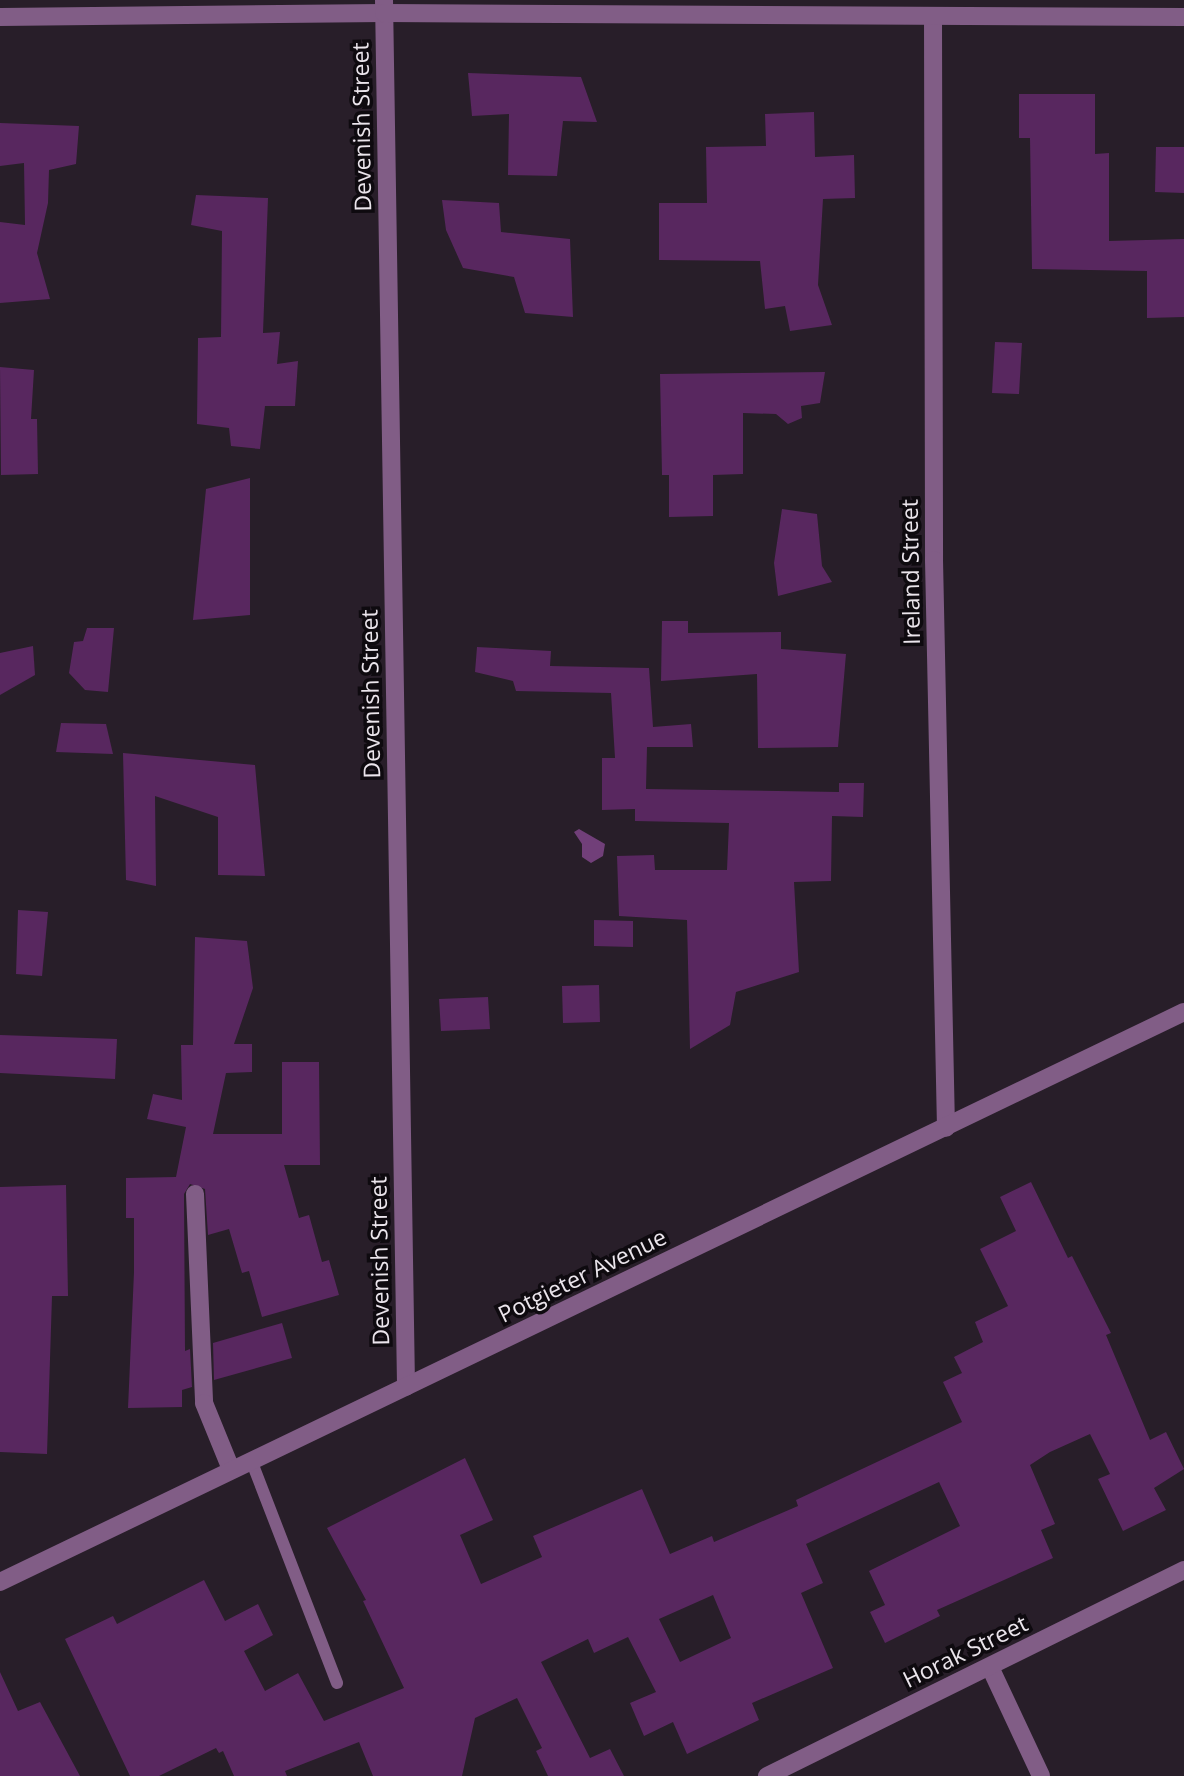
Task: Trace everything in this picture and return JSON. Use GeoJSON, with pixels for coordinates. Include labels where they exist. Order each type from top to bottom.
{"type":"FeatureCollection","features":[{"type":"Feature","properties":{"kind":"street"},"geometry":{"type":"LineString","coordinates":[[0,17],[384,6],[933,16],[1184,17]]}},
{"type":"Feature","properties":{"kind":"street","name":"Devenish Street"},"geometry":{"type":"LineString","coordinates":[[384,6],[406,1387]]}},
{"type":"Feature","properties":{"kind":"street","name":"Ireland Street"},"geometry":{"type":"LineString","coordinates":[[933,16],[934,560],[946,1128]]}},
{"type":"Feature","properties":{"kind":"street","name":"Potgieter Avenue"},"geometry":{"type":"LineString","coordinates":[[0,1583],[231,1469],[1184,1012]]}},
{"type":"Feature","properties":{"kind":"street"},"geometry":{"type":"LineString","coordinates":[[194,1194],[204,1402],[231,1469]]}},
{"type":"Feature","properties":{"kind":"street","name":"Horak Street"},"geometry":{"type":"LineString","coordinates":[[767,1776],[1184,1570]]}},
{"type":"Feature","properties":{"kind":"street"},"geometry":{"type":"LineString","coordinates":[[990,1667],[1041,1776]]}},
{"type":"Feature","properties":{"kind":"lane"},"geometry":{"type":"LineString","coordinates":[[251,1460],[337,1683]]}},
{"type":"Feature","properties":{"kind":"shaded area"},"geometry":{"type":"Polygon","coordinates":[[[579,829],[605,844],[603,856],[591,863],[582,857],[582,844],[574,832],[579,829]]]}},
{"type":"Feature","properties":{"kind":"building"},"geometry":{"type":"Polygon","coordinates":[[[468,73],[581,77],[597,122],[563,121],[557,176],[508,175],[509,114],[472,116],[468,73]]]}},
{"type":"Feature","properties":{"kind":"building"},"geometry":{"type":"Polygon","coordinates":[[[1019,94],[1095,94],[1095,154],[1109,153],[1109,241],[1184,239],[1184,317],[1147,318],[1147,271],[1032,269],[1030,138],[1019,138],[1019,94]]]}},
{"type":"Feature","properties":{"kind":"building"},"geometry":{"type":"Polygon","coordinates":[[[814,112],[815,157],[854,155],[855,198],[823,199],[818,285],[832,325],[790,331],[785,306],[765,309],[760,261],[659,260],[659,203],[707,203],[706,147],[766,146],[765,114],[814,112]]]}},
{"type":"Feature","properties":{"kind":"building"},"geometry":{"type":"Polygon","coordinates":[[[0,123],[79,126],[76,164],[49,170],[48,203],[37,253],[50,299],[0,303],[0,222],[25,225],[24,163],[0,166],[0,123]]]}},
{"type":"Feature","properties":{"kind":"building"},"geometry":{"type":"Polygon","coordinates":[[[1156,147],[1184,147],[1184,193],[1155,192],[1156,147]]]}},
{"type":"Feature","properties":{"kind":"building"},"geometry":{"type":"Polygon","coordinates":[[[196,195],[268,198],[263,333],[280,332],[277,364],[298,361],[295,406],[265,406],[260,449],[231,446],[229,428],[197,424],[198,338],[221,337],[222,231],[191,225],[196,195]]]}},
{"type":"Feature","properties":{"kind":"building"},"geometry":{"type":"Polygon","coordinates":[[[442,200],[499,203],[501,232],[570,239],[573,317],[525,313],[514,277],[463,268],[446,230],[442,200]]]}},
{"type":"Feature","properties":{"kind":"building"},"geometry":{"type":"Polygon","coordinates":[[[995,342],[1022,343],[1019,394],[992,393],[995,342]]]}},
{"type":"Feature","properties":{"kind":"building"},"geometry":{"type":"Polygon","coordinates":[[[0,367],[34,370],[31,419],[37,419],[38,474],[1,475],[0,367]]]}},
{"type":"Feature","properties":{"kind":"building"},"geometry":{"type":"Polygon","coordinates":[[[825,372],[820,403],[801,406],[802,418],[788,424],[776,414],[743,413],[743,474],[713,475],[713,516],[669,517],[669,475],[662,475],[660,374],[825,372]]]}},
{"type":"Feature","properties":{"kind":"building"},"geometry":{"type":"Polygon","coordinates":[[[250,478],[250,615],[193,620],[206,489],[250,478]]]}},
{"type":"Feature","properties":{"kind":"building"},"geometry":{"type":"Polygon","coordinates":[[[782,509],[817,514],[822,566],[832,582],[778,596],[774,563],[782,509]]]}},
{"type":"Feature","properties":{"kind":"building"},"geometry":{"type":"Polygon","coordinates":[[[662,621],[688,621],[688,633],[781,632],[781,649],[846,654],[838,747],[758,748],[757,674],[661,681],[662,621]]]}},
{"type":"Feature","properties":{"kind":"building"},"geometry":{"type":"Polygon","coordinates":[[[87,628],[114,628],[108,692],[85,690],[69,673],[74,642],[83,641],[87,628]]]}},
{"type":"Feature","properties":{"kind":"building"},"geometry":{"type":"Polygon","coordinates":[[[33,646],[35,675],[0,695],[0,653],[33,646]]]}},
{"type":"Feature","properties":{"kind":"building"},"geometry":{"type":"Polygon","coordinates":[[[477,647],[551,651],[550,666],[649,668],[653,727],[691,724],[693,747],[647,747],[646,789],[839,792],[839,783],[864,783],[863,817],[832,816],[831,881],[794,882],[799,972],[736,992],[730,1025],[690,1049],[687,920],[619,916],[617,856],[654,855],[655,870],[727,870],[729,823],[635,821],[635,809],[602,810],[602,758],[615,758],[611,693],[516,691],[513,681],[475,672],[477,647]]]}},
{"type":"Feature","properties":{"kind":"building"},"geometry":{"type":"Polygon","coordinates":[[[61,723],[106,724],[113,754],[56,752],[61,723]]]}},
{"type":"Feature","properties":{"kind":"building"},"geometry":{"type":"Polygon","coordinates":[[[123,753],[255,765],[265,876],[218,875],[218,817],[155,796],[156,886],[126,880],[123,753]]]}},
{"type":"Feature","properties":{"kind":"building"},"geometry":{"type":"Polygon","coordinates":[[[18,910],[48,912],[42,976],[16,974],[18,910]]]}},
{"type":"Feature","properties":{"kind":"building"},"geometry":{"type":"Polygon","coordinates":[[[594,920],[633,921],[633,947],[594,946],[594,920]]]}},
{"type":"Feature","properties":{"kind":"building"},"geometry":{"type":"Polygon","coordinates":[[[195,937],[247,941],[253,988],[234,1044],[252,1044],[252,1072],[226,1073],[213,1134],[282,1134],[282,1062],[319,1062],[320,1165],[284,1165],[299,1218],[309,1215],[322,1262],[329,1260],[339,1295],[262,1317],[249,1271],[242,1273],[229,1229],[208,1235],[205,1189],[190,1184],[184,1194],[185,1351],[190,1349],[192,1387],[182,1390],[182,1407],[128,1408],[134,1218],[126,1218],[126,1178],[176,1177],[186,1127],[147,1119],[153,1094],[182,1100],[181,1045],[193,1045],[195,937]]]}},
{"type":"Feature","properties":{"kind":"building"},"geometry":{"type":"Polygon","coordinates":[[[599,985],[600,1022],[563,1023],[562,986],[599,985]]]}},
{"type":"Feature","properties":{"kind":"building"},"geometry":{"type":"Polygon","coordinates":[[[488,997],[490,1029],[441,1031],[439,999],[488,997]]]}},
{"type":"Feature","properties":{"kind":"building"},"geometry":{"type":"Polygon","coordinates":[[[0,1035],[117,1039],[115,1079],[0,1073],[0,1035]]]}},
{"type":"Feature","properties":{"kind":"building"},"geometry":{"type":"Polygon","coordinates":[[[1031,1182],[1068,1258],[1072,1256],[1111,1333],[1106,1335],[1150,1440],[1166,1432],[1184,1469],[1154,1488],[1166,1510],[1123,1531],[1098,1479],[1110,1474],[1090,1434],[1050,1452],[1030,1465],[1055,1524],[1041,1530],[1053,1558],[937,1610],[940,1616],[885,1643],[870,1612],[885,1605],[869,1571],[960,1526],[939,1482],[806,1544],[823,1583],[801,1593],[833,1668],[752,1703],[759,1720],[687,1754],[673,1722],[644,1736],[630,1703],[656,1692],[628,1637],[594,1653],[588,1639],[541,1662],[590,1758],[610,1749],[624,1776],[548,1776],[536,1751],[542,1748],[517,1698],[475,1718],[462,1776],[373,1776],[359,1742],[285,1771],[287,1776],[234,1776],[223,1751],[219,1753],[216,1748],[159,1776],[130,1776],[65,1639],[113,1616],[117,1624],[204,1580],[225,1621],[258,1604],[273,1635],[244,1651],[265,1691],[298,1673],[324,1721],[404,1688],[363,1601],[366,1600],[327,1528],[465,1458],[493,1520],[460,1535],[481,1584],[542,1557],[533,1536],[642,1489],[670,1554],[712,1536],[714,1542],[798,1506],[796,1500],[962,1422],[943,1382],[962,1373],[954,1357],[983,1342],[975,1322],[1008,1306],[980,1249],[1016,1231],[1000,1197],[1031,1182]],[[713,1595],[659,1619],[680,1662],[731,1638],[713,1595]]]}},
{"type":"Feature","properties":{"kind":"building"},"geometry":{"type":"Polygon","coordinates":[[[66,1185],[68,1296],[52,1296],[47,1454],[0,1452],[0,1187],[66,1185]]]}},
{"type":"Feature","properties":{"kind":"building"},"geometry":{"type":"Polygon","coordinates":[[[282,1323],[292,1358],[214,1380],[213,1343],[282,1323]]]}},
{"type":"Feature","properties":{"kind":"building"},"geometry":{"type":"Polygon","coordinates":[[[0,1672],[18,1711],[40,1702],[80,1776],[0,1776],[0,1672]]]}}]}
